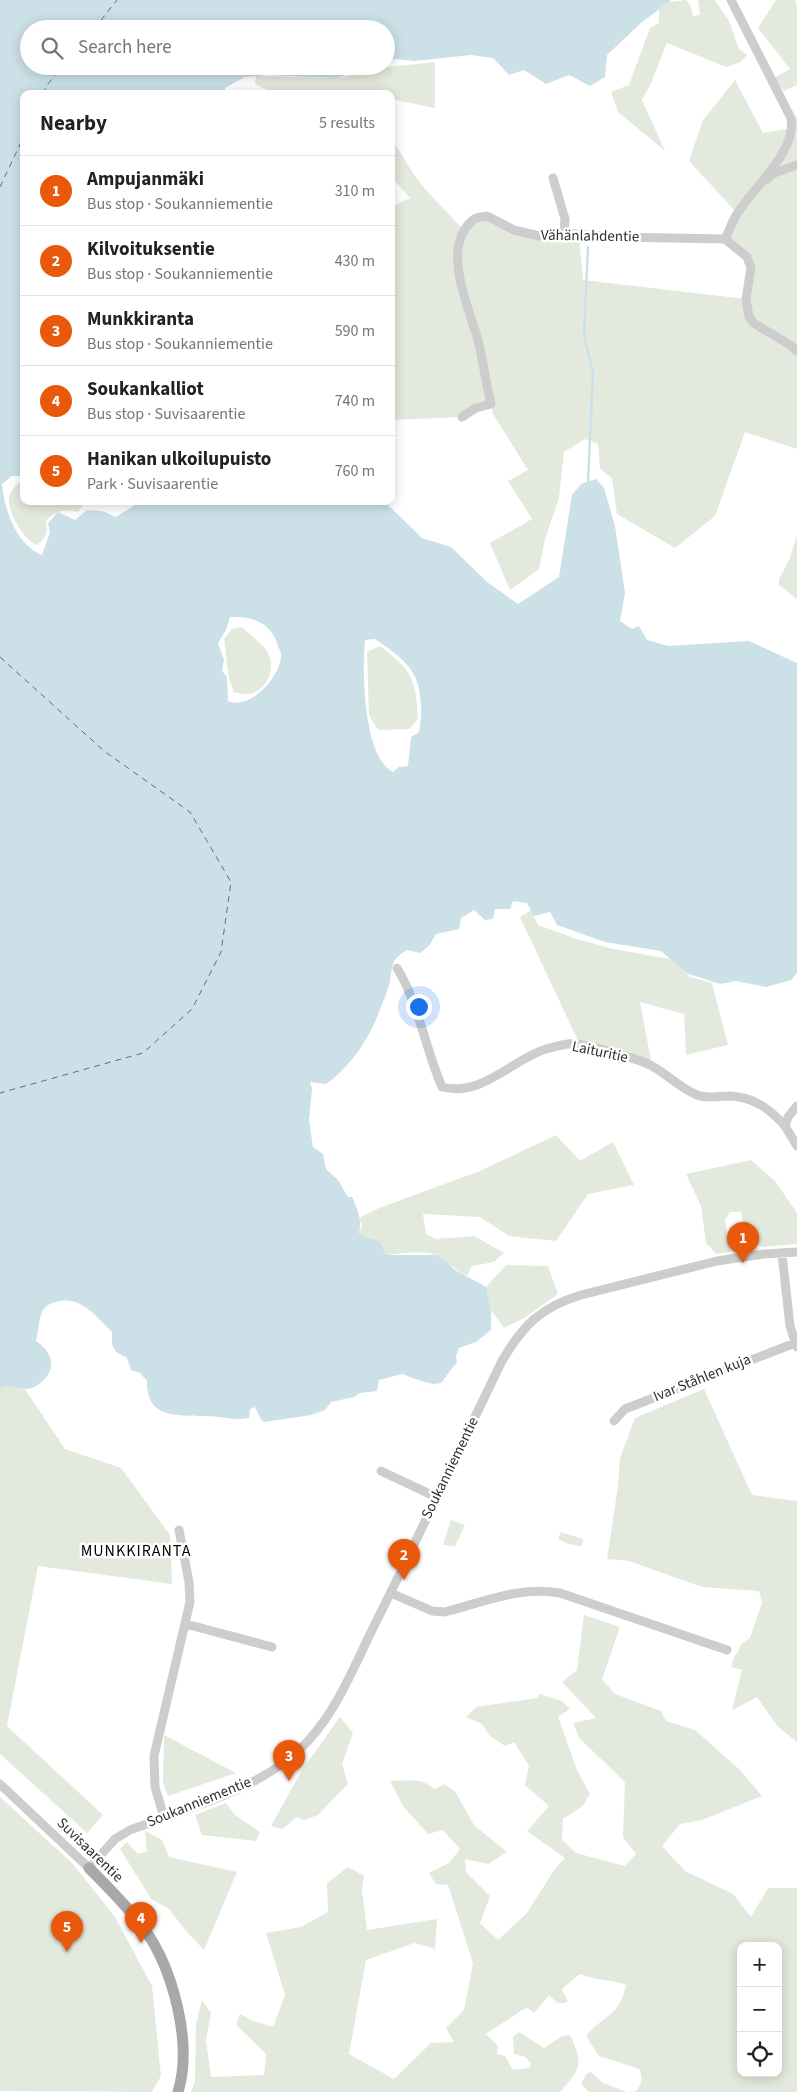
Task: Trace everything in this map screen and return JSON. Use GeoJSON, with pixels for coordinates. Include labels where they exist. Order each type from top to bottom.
{"type":"FeatureCollection","features":[{"type":"Feature","properties":{"kind":"main road","name":"Suvisaarentie"},"geometry":{"type":"LineString","coordinates":[[89,1868],[119,1898],[153,1942],[165,1968],[181,2028],[183,2059],[178,2092]]}},
{"type":"Feature","properties":{"kind":"street"},"geometry":{"type":"LineString","coordinates":[[731,0],[791,118],[793,128],[782,158],[768,171],[762,183]]}},
{"type":"Feature","properties":{"kind":"street"},"geometry":{"type":"LineString","coordinates":[[797,165],[774,173],[762,183],[737,213],[725,239],[747,257],[751,268],[746,299],[749,317],[755,324],[792,346],[797,351]]}},
{"type":"Feature","properties":{"kind":"street"},"geometry":{"type":"LineString","coordinates":[[553,178],[565,219],[564,233]]}},
{"type":"Feature","properties":{"kind":"street","name":"Vähänlahdentie"},"geometry":{"type":"LineString","coordinates":[[462,417],[476,408],[492,409],[478,344],[457,270],[459,250],[465,232],[473,219],[487,216],[514,230],[539,236],[564,233],[616,237],[725,239]]}},
{"type":"Feature","properties":{"kind":"street","name":"Laituritie"},"geometry":{"type":"LineString","coordinates":[[397,968],[408,987],[430,1059],[442,1087],[459,1089],[487,1082],[545,1049],[571,1044],[639,1060],[652,1066],[678,1085],[699,1096],[709,1098],[731,1096],[753,1101],[774,1114],[785,1126]]}},
{"type":"Feature","properties":{"kind":"street"},"geometry":{"type":"LineString","coordinates":[[797,1106],[788,1117],[785,1126],[797,1146]]}},
{"type":"Feature","properties":{"kind":"street","name":"Soukanniementie"},"geometry":{"type":"LineString","coordinates":[[89,1868],[115,1839],[130,1830],[230,1792],[267,1774],[298,1751],[329,1714],[391,1592],[502,1361],[524,1327],[546,1309],[562,1301],[633,1280],[717,1261],[764,1254],[797,1252]]}},
{"type":"Feature","properties":{"kind":"street"},"geometry":{"type":"LineString","coordinates":[[782,1254],[790,1326],[796,1345]]}},
{"type":"Feature","properties":{"kind":"street","name":"Ivar Ståhlen kuja"},"geometry":{"type":"LineString","coordinates":[[614,1421],[624,1409],[796,1345]]}},
{"type":"Feature","properties":{"kind":"street"},"geometry":{"type":"LineString","coordinates":[[382,1471],[436,1497]]}},
{"type":"Feature","properties":{"kind":"street"},"geometry":{"type":"LineString","coordinates":[[164,1817],[155,1787],[154,1756],[190,1602],[190,1589],[179,1530]]}},
{"type":"Feature","properties":{"kind":"street"},"geometry":{"type":"LineString","coordinates":[[391,1592],[432,1611],[445,1612],[524,1591],[542,1590],[560,1593],[727,1650]]}},
{"type":"Feature","properties":{"kind":"street"},"geometry":{"type":"LineString","coordinates":[[186,1624],[272,1648]]}},
{"type":"Feature","properties":{"kind":"street","name":"Suvisaarentie"},"geometry":{"type":"LineString","coordinates":[[0,1784],[89,1868]]}},
{"type":"Feature","properties":{"kind":"shaded area"},"geometry":{"type":"Polygon","coordinates":[[[686,0],[691,7],[693,16],[700,15],[698,0],[715,0],[729,21],[739,49],[747,55],[741,62],[726,67],[667,43],[642,100],[665,151],[618,112],[611,92],[629,85],[650,28],[659,23],[659,9],[668,2],[686,0]]]}},
{"type":"Feature","properties":{"kind":"shaded area"},"geometry":{"type":"Polygon","coordinates":[[[776,0],[795,0],[797,4],[797,85],[784,91],[774,78],[790,69],[758,28],[776,0]]]}},
{"type":"Feature","properties":{"kind":"shaded area"},"geometry":{"type":"Polygon","coordinates":[[[435,62],[435,108],[395,100],[395,90],[268,90],[255,84],[256,76],[338,78],[352,75],[395,75],[395,66],[435,62]]]}},
{"type":"Feature","properties":{"kind":"shaded area"},"geometry":{"type":"Polygon","coordinates":[[[735,80],[763,133],[792,128],[797,115],[797,449],[745,432],[715,516],[675,548],[617,514],[612,478],[600,469],[598,444],[585,439],[564,452],[559,498],[545,539],[539,569],[510,590],[490,543],[532,519],[508,481],[528,470],[493,414],[491,405],[462,417],[395,420],[395,206],[410,198],[395,181],[395,145],[418,180],[464,231],[473,219],[487,216],[514,230],[579,235],[583,280],[746,299],[751,268],[725,239],[737,213],[689,161],[703,120],[735,80]]]}},
{"type":"Feature","properties":{"kind":"shaded area"},"geometry":{"type":"Polygon","coordinates":[[[20,482],[20,505],[82,506],[78,512],[60,511],[50,517],[46,521],[46,535],[37,545],[27,538],[17,525],[9,504],[12,491],[20,482]]]}},
{"type":"Feature","properties":{"kind":"shaded area"},"geometry":{"type":"Polygon","coordinates":[[[797,535],[797,599],[779,585],[779,579],[790,558],[797,535]]]}},
{"type":"Feature","properties":{"kind":"shaded area"},"geometry":{"type":"Polygon","coordinates":[[[242,627],[266,650],[271,666],[268,678],[261,688],[256,692],[248,694],[234,692],[231,686],[224,638],[232,629],[242,627]]]}},
{"type":"Feature","properties":{"kind":"shaded area"},"geometry":{"type":"Polygon","coordinates":[[[380,646],[406,669],[414,685],[418,719],[409,729],[378,730],[369,715],[367,652],[380,646]]]}},
{"type":"Feature","properties":{"kind":"shaded area"},"geometry":{"type":"Polygon","coordinates":[[[531,910],[538,925],[613,949],[670,959],[690,977],[712,983],[728,1045],[686,1055],[684,1014],[640,1002],[652,1066],[580,1045],[520,917],[531,910]]]}},
{"type":"Feature","properties":{"kind":"shaded area"},"geometry":{"type":"Polygon","coordinates":[[[556,1135],[580,1161],[613,1142],[634,1185],[588,1194],[556,1241],[509,1236],[480,1217],[423,1214],[426,1234],[436,1239],[474,1236],[504,1253],[494,1262],[472,1266],[467,1276],[442,1258],[432,1254],[386,1255],[371,1238],[359,1234],[362,1225],[359,1218],[379,1208],[480,1171],[556,1135]]]}},
{"type":"Feature","properties":{"kind":"shaded area"},"geometry":{"type":"Polygon","coordinates":[[[751,1160],[775,1181],[797,1213],[797,1244],[763,1247],[746,1238],[741,1212],[730,1212],[725,1221],[730,1252],[716,1254],[706,1243],[701,1206],[686,1174],[751,1160]]]}},
{"type":"Feature","properties":{"kind":"shaded area"},"geometry":{"type":"Polygon","coordinates":[[[506,1265],[548,1266],[558,1294],[524,1318],[504,1328],[491,1310],[486,1287],[506,1265]]]}},
{"type":"Feature","properties":{"kind":"shaded area"},"geometry":{"type":"Polygon","coordinates":[[[5,1386],[16,1386],[25,1389],[65,1449],[121,1468],[170,1535],[172,1584],[38,1566],[7,1726],[103,1815],[87,1833],[0,1754],[0,1389],[5,1386]]]}},
{"type":"Feature","properties":{"kind":"shaded area"},"geometry":{"type":"Polygon","coordinates":[[[704,1389],[752,1495],[797,1501],[797,1742],[778,1727],[757,1697],[732,1710],[742,1670],[731,1667],[740,1645],[750,1638],[762,1603],[759,1591],[702,1587],[629,1561],[607,1559],[618,1486],[620,1458],[635,1418],[704,1389]]]}},
{"type":"Feature","properties":{"kind":"shaded area"},"geometry":{"type":"Polygon","coordinates":[[[451,1520],[465,1525],[455,1546],[443,1545],[451,1520]]]}},
{"type":"Feature","properties":{"kind":"shaded area"},"geometry":{"type":"Polygon","coordinates":[[[561,1532],[583,1539],[582,1546],[568,1544],[558,1539],[561,1532]]]}},
{"type":"Feature","properties":{"kind":"shaded area"},"geometry":{"type":"Polygon","coordinates":[[[584,1615],[620,1627],[602,1679],[615,1694],[661,1711],[666,1721],[695,1730],[740,1770],[762,1796],[702,1820],[680,1824],[662,1846],[685,1871],[733,1894],[751,1917],[768,1888],[797,1888],[797,2092],[629,2092],[636,2091],[640,2085],[641,2075],[639,2069],[599,2056],[586,2036],[615,2010],[623,1996],[626,1985],[580,1974],[562,1990],[568,2001],[565,2003],[557,2003],[549,1995],[534,2013],[528,2008],[524,2009],[486,2034],[498,2046],[497,2054],[505,2056],[513,2070],[529,2068],[531,2064],[526,2057],[514,2054],[513,2037],[519,2032],[544,2048],[562,2036],[570,2035],[579,2060],[578,2066],[560,2092],[191,2092],[195,2081],[196,2024],[202,2000],[211,2013],[206,2040],[211,2077],[264,2075],[266,2054],[236,2025],[240,2014],[253,2021],[273,2027],[285,1995],[266,1933],[301,1927],[328,1912],[327,1883],[348,1867],[364,1876],[362,1890],[367,1930],[437,1919],[435,1949],[414,1943],[366,1960],[349,2054],[394,2079],[431,2043],[454,2042],[446,2028],[464,2010],[473,1963],[448,1885],[436,1884],[429,1873],[449,1863],[460,1849],[443,1830],[428,1834],[403,1806],[390,1781],[419,1781],[435,1789],[445,1784],[456,1793],[474,1825],[507,1852],[488,1864],[465,1859],[466,1872],[490,1896],[480,1923],[498,1940],[526,1914],[555,1869],[565,1858],[527,1831],[549,1806],[525,1785],[529,1766],[514,1742],[505,1746],[490,1736],[482,1724],[466,1717],[476,1707],[537,1698],[539,1694],[562,1701],[570,1709],[558,1717],[577,1770],[590,1794],[583,1806],[563,1819],[562,1840],[576,1853],[625,1866],[636,1854],[623,1837],[625,1782],[579,1738],[573,1723],[596,1718],[562,1682],[577,1670],[584,1615]]]}},
{"type":"Feature","properties":{"kind":"shaded area"},"geometry":{"type":"Polygon","coordinates":[[[340,1717],[353,1733],[342,1764],[348,1784],[318,1815],[304,1820],[297,1817],[282,1829],[271,1826],[302,1770],[340,1717]]]}},
{"type":"Feature","properties":{"kind":"shaded area"},"geometry":{"type":"Polygon","coordinates":[[[164,1735],[236,1773],[168,1796],[163,1783],[164,1735]]]}},
{"type":"Feature","properties":{"kind":"shaded area"},"geometry":{"type":"Polygon","coordinates":[[[0,1797],[72,1863],[115,1917],[152,1986],[161,2076],[152,2092],[0,2091],[0,1797]]]}},
{"type":"Feature","properties":{"kind":"shaded area"},"geometry":{"type":"Polygon","coordinates":[[[226,1803],[235,1815],[260,1832],[256,1841],[202,1835],[195,1815],[226,1803]]]}},
{"type":"Feature","properties":{"kind":"shaded area"},"geometry":{"type":"Polygon","coordinates":[[[145,1831],[162,1840],[169,1857],[237,1872],[204,1950],[168,1908],[152,1900],[120,1849],[127,1842],[138,1854],[147,1851],[145,1831]]]}},
{"type":"Feature","properties":{"kind":"shaded area"},"geometry":{"type":"Polygon","coordinates":[[[591,2072],[603,2083],[627,2092],[589,2092],[581,2084],[587,2073],[591,2072]]]}},
{"type":"Feature","properties":{"kind":"water"},"geometry":{"type":"Polygon","coordinates":[[[0,0],[671,0],[641,23],[607,55],[605,77],[590,86],[569,75],[546,84],[524,70],[509,75],[493,58],[471,55],[414,61],[395,59],[395,20],[20,20],[20,75],[268,75],[245,77],[225,88],[225,90],[20,90],[20,476],[12,476],[2,484],[3,494],[13,526],[25,543],[42,555],[50,532],[48,523],[58,512],[75,520],[87,510],[102,511],[116,517],[135,505],[388,505],[422,538],[451,547],[487,582],[518,604],[559,577],[572,495],[581,484],[596,479],[604,488],[615,526],[625,593],[620,621],[632,629],[639,626],[647,640],[668,646],[749,641],[797,663],[797,973],[791,980],[766,987],[736,981],[720,984],[686,973],[661,951],[605,942],[557,925],[550,912],[534,916],[527,903],[513,901],[510,909],[495,909],[493,919],[485,920],[474,910],[461,918],[459,929],[436,934],[429,946],[420,953],[407,950],[395,960],[385,997],[368,1036],[358,1052],[340,1073],[326,1084],[310,1082],[312,1089],[309,1120],[313,1147],[323,1154],[326,1169],[338,1180],[348,1197],[352,1197],[359,1216],[359,1234],[380,1242],[386,1255],[436,1255],[445,1260],[455,1270],[486,1287],[491,1310],[491,1330],[476,1342],[459,1348],[456,1356],[457,1362],[441,1383],[434,1384],[421,1381],[402,1374],[379,1380],[377,1391],[360,1393],[354,1397],[331,1402],[325,1410],[311,1415],[264,1422],[255,1407],[250,1409],[249,1418],[243,1419],[175,1415],[158,1409],[152,1403],[148,1394],[147,1381],[140,1373],[131,1370],[127,1358],[116,1352],[112,1344],[112,1332],[95,1315],[75,1302],[58,1301],[43,1310],[36,1341],[48,1352],[51,1365],[47,1377],[30,1388],[4,1387],[0,1389],[0,0]],[[230,617],[226,630],[218,643],[224,660],[222,671],[227,677],[228,701],[237,703],[254,697],[269,683],[275,674],[281,657],[275,638],[266,626],[253,619],[230,617]],[[375,639],[365,640],[365,691],[370,732],[383,763],[393,772],[399,767],[408,766],[411,737],[419,732],[421,700],[415,676],[407,665],[390,649],[375,639]]]}},
{"type":"Feature","properties":{"kind":"water"},"geometry":{"type":"Polygon","coordinates":[[[268,75],[344,75],[338,78],[268,75]]]}},
{"type":"Feature","properties":{"kind":"waterway"},"geometry":{"type":"LineString","coordinates":[[588,247],[584,336],[593,372],[588,482]]}},
{"type":"Feature","properties":{"kind":"ferry route"},"geometry":{"type":"LineString","coordinates":[[101,20],[117,0]]}},
{"type":"Feature","properties":{"kind":"ferry route"},"geometry":{"type":"LineString","coordinates":[[45,90],[55,75]]}},
{"type":"Feature","properties":{"kind":"ferry route"},"geometry":{"type":"LineString","coordinates":[[0,187],[20,144]]}},
{"type":"Feature","properties":{"kind":"ferry route"},"geometry":{"type":"LineString","coordinates":[[0,657],[104,751],[190,812],[231,882],[221,952],[192,1009],[143,1053],[0,1093]]}},
{"type":"Feature","properties":{"kind":"place","name":"Ampujanmäki"},"geometry":{"type":"Point","coordinates":[743,1263]}},
{"type":"Feature","properties":{"kind":"place","name":"Kilvoituksentie"},"geometry":{"type":"Point","coordinates":[404,1580]}},
{"type":"Feature","properties":{"kind":"place","name":"Munkkiranta"},"geometry":{"type":"Point","coordinates":[289,1781]}},
{"type":"Feature","properties":{"kind":"place","name":"Soukankalliot"},"geometry":{"type":"Point","coordinates":[141,1943]}},
{"type":"Feature","properties":{"kind":"place","name":"Hanikan ulkoilupuisto"},"geometry":{"type":"Point","coordinates":[67,1952]}},
{"type":"Feature","properties":{"kind":"district","name":"MUNKKIRANTA"},"geometry":{"type":"Point","coordinates":[136,1551]}}]}
